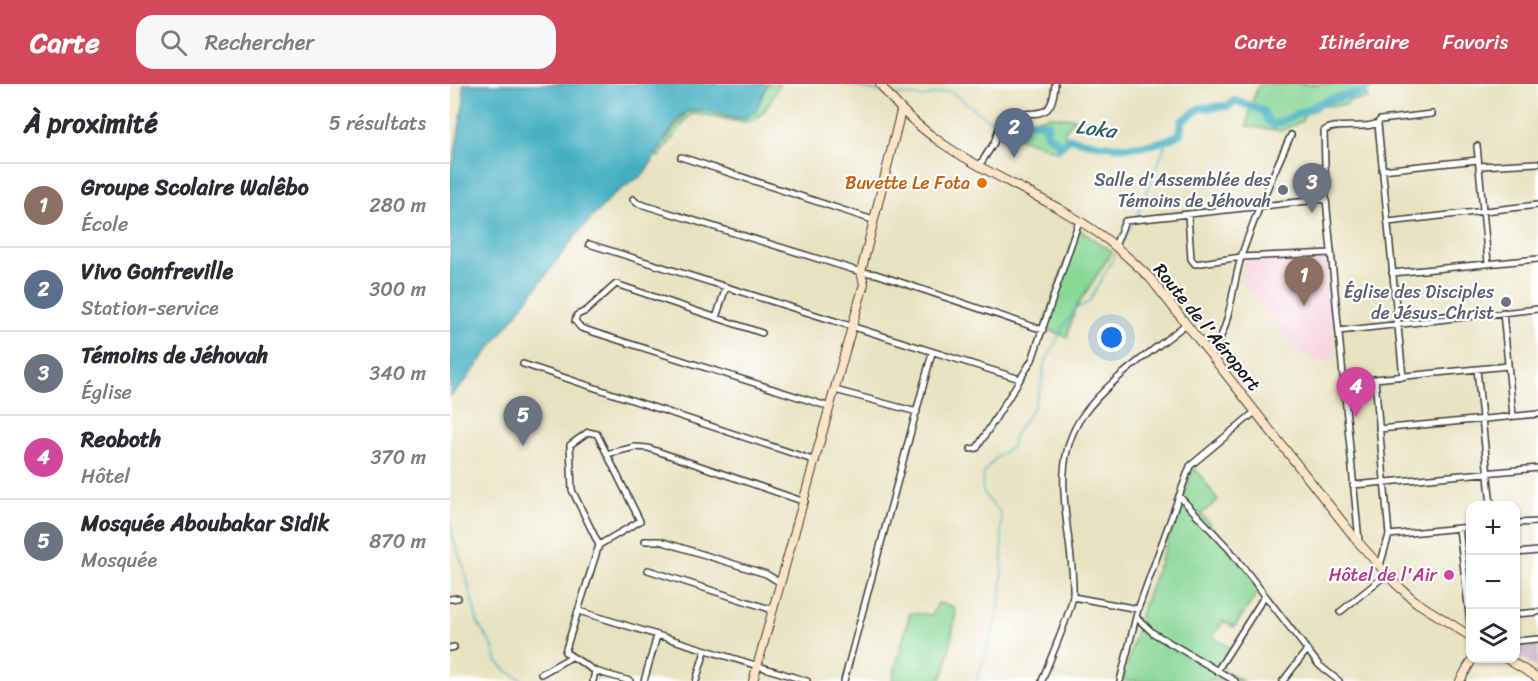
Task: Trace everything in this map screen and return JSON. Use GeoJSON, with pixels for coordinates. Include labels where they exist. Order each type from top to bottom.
{"type":"FeatureCollection","features":[{"type":"Feature","properties":{"kind":"main road","name":"Route de l'Aéroport"},"geometry":{"type":"LineString","coordinates":[[880,84],[901,111],[942,145],[1079,221],[1115,246],[1150,278],[1359,543],[1416,602],[1466,633]]}},
{"type":"Feature","properties":{"kind":"main road"},"geometry":{"type":"LineString","coordinates":[[753,681],[805,502],[864,284],[861,272],[901,111]]}},
{"type":"Feature","properties":{"kind":"main road"},"geometry":{"type":"LineString","coordinates":[[1460,681],[1470,663]]}},
{"type":"Feature","properties":{"kind":"main road"},"geometry":{"type":"LineString","coordinates":[[1513,663],[1538,678]]}},
{"type":"Feature","properties":{"kind":"street"},"geometry":{"type":"LineString","coordinates":[[979,166],[994,143],[1002,119],[1014,115],[1044,113],[1054,102],[1055,84]]}},
{"type":"Feature","properties":{"kind":"street"},"geometry":{"type":"LineString","coordinates":[[1403,377],[1378,124],[1380,120],[1432,114]]}},
{"type":"Feature","properties":{"kind":"street"},"geometry":{"type":"LineString","coordinates":[[1359,543],[1326,199],[1326,128],[1378,124]]}},
{"type":"Feature","properties":{"kind":"street"},"geometry":{"type":"LineString","coordinates":[[1211,355],[1229,316],[1241,257],[1258,208],[1291,135]]}},
{"type":"Feature","properties":{"kind":"street"},"geometry":{"type":"LineString","coordinates":[[1477,146],[1488,264]]}},
{"type":"Feature","properties":{"kind":"street"},"geometry":{"type":"LineString","coordinates":[[681,157],[873,220]]}},
{"type":"Feature","properties":{"kind":"street"},"geometry":{"type":"LineString","coordinates":[[1382,170],[1478,163],[1538,163]]}},
{"type":"Feature","properties":{"kind":"street"},"geometry":{"type":"LineString","coordinates":[[633,199],[637,203],[861,272],[876,274],[1043,330]]}},
{"type":"Feature","properties":{"kind":"street"},"geometry":{"type":"LineString","coordinates":[[1115,246],[1125,221],[1326,199]]}},
{"type":"Feature","properties":{"kind":"street"},"geometry":{"type":"LineString","coordinates":[[1388,222],[1538,204]]}},
{"type":"Feature","properties":{"kind":"street"},"geometry":{"type":"LineString","coordinates":[[1188,215],[1191,259],[1195,264],[1241,257],[1331,253]]}},
{"type":"Feature","properties":{"kind":"street"},"geometry":{"type":"LineString","coordinates":[[971,449],[976,448],[982,441],[1032,360],[1079,221]]}},
{"type":"Feature","properties":{"kind":"street"},"geometry":{"type":"LineString","coordinates":[[589,244],[1020,379]]}},
{"type":"Feature","properties":{"kind":"street"},"geometry":{"type":"LineString","coordinates":[[1392,273],[1538,259]]}},
{"type":"Feature","properties":{"kind":"street"},"geometry":{"type":"LineString","coordinates":[[762,333],[616,284],[586,311],[577,315],[575,321],[581,328],[830,407]]}},
{"type":"Feature","properties":{"kind":"street"},"geometry":{"type":"LineString","coordinates":[[716,318],[726,287]]}},
{"type":"Feature","properties":{"kind":"street"},"geometry":{"type":"LineString","coordinates":[[1338,331],[1538,309]]}},
{"type":"Feature","properties":{"kind":"street"},"geometry":{"type":"LineString","coordinates":[[1503,312],[1513,416]]}},
{"type":"Feature","properties":{"kind":"street"},"geometry":{"type":"LineString","coordinates":[[1042,681],[1073,597],[1063,484],[1065,461],[1081,417],[1096,399],[1186,324]]}},
{"type":"Feature","properties":{"kind":"street"},"geometry":{"type":"LineString","coordinates":[[844,681],[933,353]]}},
{"type":"Feature","properties":{"kind":"street"},"geometry":{"type":"LineString","coordinates":[[523,364],[816,460]]}},
{"type":"Feature","properties":{"kind":"street"},"geometry":{"type":"LineString","coordinates":[[1344,382],[1508,366]]}},
{"type":"Feature","properties":{"kind":"street"},"geometry":{"type":"LineString","coordinates":[[1478,369],[1490,501]]}},
{"type":"Feature","properties":{"kind":"street"},"geometry":{"type":"LineString","coordinates":[[1375,379],[1389,535],[1380,565]]}},
{"type":"Feature","properties":{"kind":"street"},"geometry":{"type":"LineString","coordinates":[[835,390],[917,412]]}},
{"type":"Feature","properties":{"kind":"street"},"geometry":{"type":"LineString","coordinates":[[1119,681],[1138,609],[1190,466],[1256,411]]}},
{"type":"Feature","properties":{"kind":"street"},"geometry":{"type":"LineString","coordinates":[[1379,429],[1538,414]]}},
{"type":"Feature","properties":{"kind":"street"},"geometry":{"type":"LineString","coordinates":[[599,545],[572,490],[570,445],[588,432],[597,434],[640,521],[599,545],[579,611],[565,646],[565,652],[595,671],[630,681]]}},
{"type":"Feature","properties":{"kind":"street"},"geometry":{"type":"LineString","coordinates":[[607,454],[635,447],[648,448],[805,502]]}},
{"type":"Feature","properties":{"kind":"street"},"geometry":{"type":"LineString","coordinates":[[1353,485],[1538,468]]}},
{"type":"Feature","properties":{"kind":"street"},"geometry":{"type":"LineString","coordinates":[[1179,496],[1229,549],[1264,597],[1319,664],[1339,681]]}},
{"type":"Feature","properties":{"kind":"street"},"geometry":{"type":"LineString","coordinates":[[1520,523],[1538,522]]}},
{"type":"Feature","properties":{"kind":"street"},"geometry":{"type":"LineString","coordinates":[[1389,535],[1466,527]]}},
{"type":"Feature","properties":{"kind":"street"},"geometry":{"type":"LineString","coordinates":[[1459,528],[1468,609]]}},
{"type":"Feature","properties":{"kind":"street"},"geometry":{"type":"LineString","coordinates":[[645,541],[660,541],[766,574],[781,583]]}},
{"type":"Feature","properties":{"kind":"street"},"geometry":{"type":"LineString","coordinates":[[1520,553],[1538,551]]}},
{"type":"Feature","properties":{"kind":"street"},"geometry":{"type":"LineString","coordinates":[[648,570],[772,610]]}},
{"type":"Feature","properties":{"kind":"street"},"geometry":{"type":"LineString","coordinates":[[1340,612],[1387,574]]}},
{"type":"Feature","properties":{"kind":"street"},"geometry":{"type":"LineString","coordinates":[[1073,597],[1138,609]]}},
{"type":"Feature","properties":{"kind":"street"},"geometry":{"type":"LineString","coordinates":[[1217,670],[1264,597]]}},
{"type":"Feature","properties":{"kind":"street"},"geometry":{"type":"LineString","coordinates":[[450,599],[458,598]]}},
{"type":"Feature","properties":{"kind":"street"},"geometry":{"type":"LineString","coordinates":[[579,611],[807,681]]}},
{"type":"Feature","properties":{"kind":"street"},"geometry":{"type":"LineString","coordinates":[[1520,614],[1538,612]]}},
{"type":"Feature","properties":{"kind":"street"},"geometry":{"type":"LineString","coordinates":[[1136,617],[1153,633],[1235,681]]}},
{"type":"Feature","properties":{"kind":"street"},"geometry":{"type":"LineString","coordinates":[[644,681],[657,636]]}},
{"type":"Feature","properties":{"kind":"street"},"geometry":{"type":"LineString","coordinates":[[1520,641],[1538,639]]}},
{"type":"Feature","properties":{"kind":"street"},"geometry":{"type":"LineString","coordinates":[[1283,681],[1307,650]]}},
{"type":"Feature","properties":{"kind":"street"},"geometry":{"type":"LineString","coordinates":[[696,681],[705,651]]}},
{"type":"Feature","properties":{"kind":"street"},"geometry":{"type":"LineString","coordinates":[[541,674],[571,657]]}},
{"type":"Feature","properties":{"kind":"street"},"geometry":{"type":"LineString","coordinates":[[593,681],[595,671]]}},
{"type":"Feature","properties":{"kind":"shaded area"},"geometry":{"type":"Polygon","coordinates":[[[1325,254],[1336,360],[1315,361],[1291,345],[1242,281],[1245,262],[1325,254]]]}},
{"type":"Feature","properties":{"kind":"shaded area"},"geometry":{"type":"Polygon","coordinates":[[[1538,642],[1538,668],[1520,657],[1520,644],[1538,642]]]}},
{"type":"Feature","properties":{"kind":"green space"},"geometry":{"type":"Polygon","coordinates":[[[767,84],[779,84],[770,103],[753,120],[744,122],[692,114],[659,157],[654,155],[687,111],[703,110],[735,119],[760,101],[767,84]]]}},
{"type":"Feature","properties":{"kind":"green space"},"geometry":{"type":"Polygon","coordinates":[[[1259,84],[1369,84],[1366,89],[1368,99],[1350,100],[1347,105],[1318,106],[1317,109],[1304,115],[1302,121],[1281,131],[1247,126],[1250,108],[1259,84]]]}},
{"type":"Feature","properties":{"kind":"green space"},"geometry":{"type":"Polygon","coordinates":[[[1050,116],[1075,118],[1065,131],[1064,148],[1059,152],[1000,131],[1003,124],[1009,122],[1050,116]]]}},
{"type":"Feature","properties":{"kind":"green space"},"geometry":{"type":"Polygon","coordinates":[[[1077,228],[1112,252],[1075,309],[1067,337],[1043,328],[1077,228]]]}},
{"type":"Feature","properties":{"kind":"green space"},"geometry":{"type":"Polygon","coordinates":[[[1194,467],[1218,500],[1201,514],[1261,588],[1234,627],[1223,621],[1213,637],[1232,649],[1221,668],[1242,681],[1123,681],[1140,616],[1194,467]]]}},
{"type":"Feature","properties":{"kind":"green space"},"geometry":{"type":"Polygon","coordinates":[[[938,603],[952,606],[956,612],[946,667],[940,681],[892,681],[910,613],[932,615],[938,603]]]}},
{"type":"Feature","properties":{"kind":"water"},"geometry":{"type":"Polygon","coordinates":[[[463,84],[767,84],[755,112],[743,119],[703,110],[687,111],[678,119],[644,174],[614,194],[577,234],[463,384],[450,396],[450,167],[454,159],[464,100],[463,84]]]}},
{"type":"Feature","properties":{"kind":"waterway","name":"Loka"},"geometry":{"type":"LineString","coordinates":[[846,84],[883,93]]}},
{"type":"Feature","properties":{"kind":"waterway","name":"Loka"},"geometry":{"type":"LineString","coordinates":[[1007,126],[1030,122],[1048,124],[1046,134],[1056,140],[1060,147],[1069,138],[1112,146],[1139,146],[1153,144],[1180,134],[1182,121],[1200,108],[1228,106],[1235,101],[1263,110],[1268,121],[1274,125],[1327,100],[1364,92],[1371,84]]}},
{"type":"Feature","properties":{"kind":"waterway","name":"Loka"},"geometry":{"type":"LineString","coordinates":[[894,94],[922,97],[950,91],[986,118],[998,123]]}},
{"type":"Feature","properties":{"kind":"waterway"},"geometry":{"type":"LineString","coordinates":[[1136,218],[1167,141]]}},
{"type":"Feature","properties":{"kind":"waterway"},"geometry":{"type":"LineString","coordinates":[[1120,246],[1133,222]]}},
{"type":"Feature","properties":{"kind":"waterway"},"geometry":{"type":"LineString","coordinates":[[976,681],[997,615],[1002,571],[1001,513],[985,495],[982,479],[994,460],[1013,446],[1013,438],[1033,408],[1041,386],[1044,365],[1064,326],[1075,309],[1089,302],[1117,251]]}},
{"type":"Feature","properties":{"kind":"waterway"},"geometry":{"type":"LineString","coordinates":[[450,519],[452,536],[463,565],[478,624],[493,647],[497,662],[521,679],[520,681]]}},
{"type":"Feature","properties":{"kind":"place","name":"Vivo Gonfreville"},"geometry":{"type":"Point","coordinates":[1014,158]}},
{"type":"Feature","properties":{"kind":"place","name":"Buvette Le Fota"},"geometry":{"type":"Point","coordinates":[982,183]}},
{"type":"Feature","properties":{"kind":"place","name":"Salle d'Assemblée des Témoins de Jéhovah"},"geometry":{"type":"Point","coordinates":[1283,190]}},
{"type":"Feature","properties":{"kind":"place","name":"Témoins de Jéhovah"},"geometry":{"type":"Point","coordinates":[1312,213]}},
{"type":"Feature","properties":{"kind":"place","name":"Église des Disciples de Jésus-Christ"},"geometry":{"type":"Point","coordinates":[1506,302]}},
{"type":"Feature","properties":{"kind":"place","name":"Groupe Scolaire Walêbo"},"geometry":{"type":"Point","coordinates":[1304,306]}},
{"type":"Feature","properties":{"kind":"place","name":"Reoboth"},"geometry":{"type":"Point","coordinates":[1356,417]}},
{"type":"Feature","properties":{"kind":"place","name":"Mosquée Aboubakar Sidik"},"geometry":{"type":"Point","coordinates":[523,446]}},
{"type":"Feature","properties":{"kind":"place","name":"Hôtel de l'Air"},"geometry":{"type":"Point","coordinates":[1449,575]}}]}
